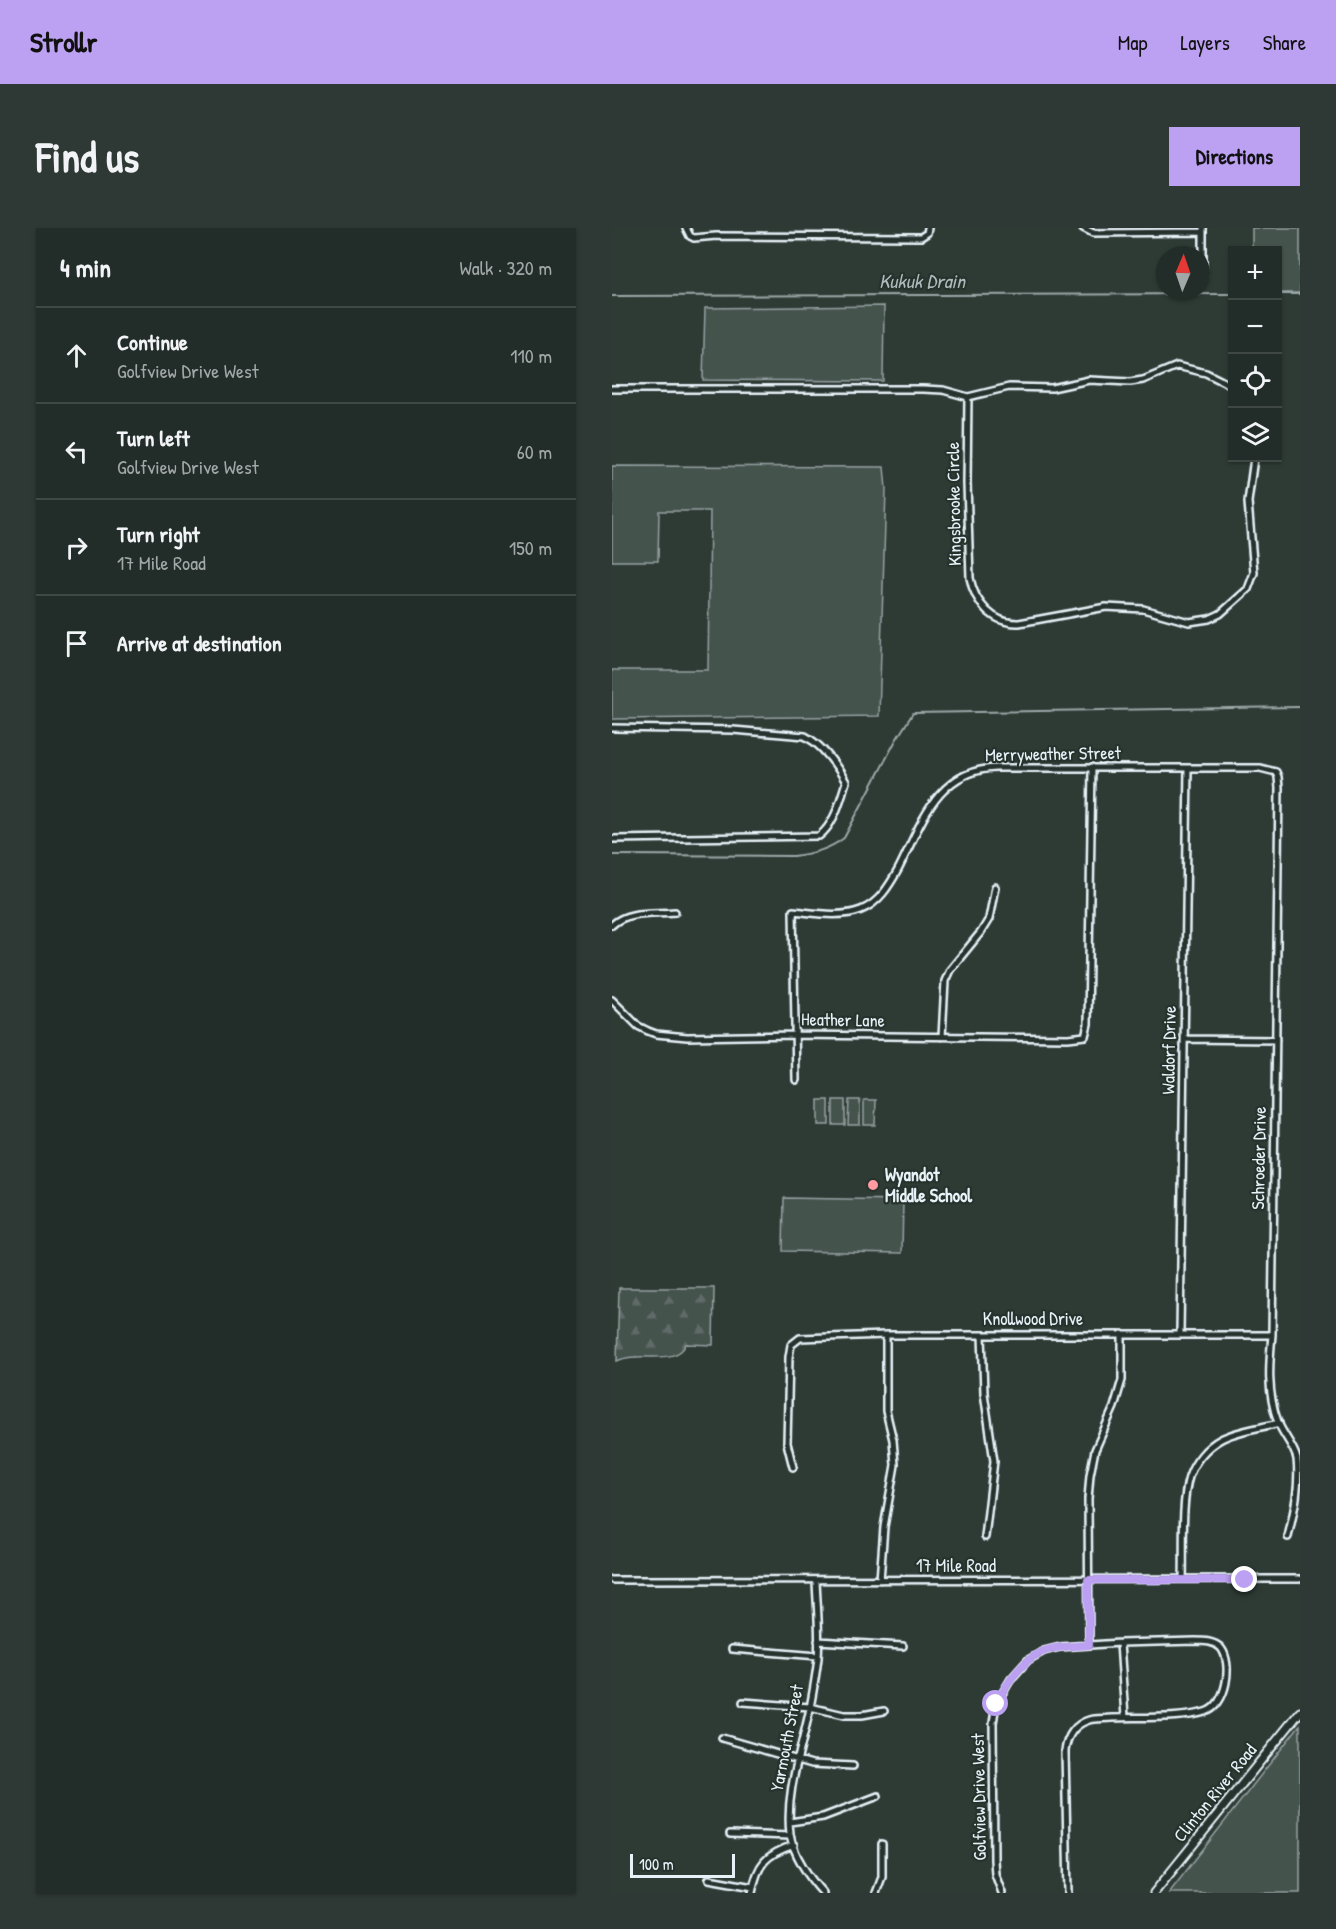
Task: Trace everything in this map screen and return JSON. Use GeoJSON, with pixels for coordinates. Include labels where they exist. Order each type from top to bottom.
{"type":"FeatureCollection","features":[{"type":"Feature","properties":{"kind":"street"},"geometry":{"type":"LineString","coordinates":[[686,228],[690,236],[694,238],[716,236],[921,237],[925,235],[928,228]]}},
{"type":"Feature","properties":{"kind":"street"},"geometry":{"type":"LineString","coordinates":[[1083,228],[1093,233],[1203,230],[1203,246]]}},
{"type":"Feature","properties":{"kind":"street"},"geometry":{"type":"LineString","coordinates":[[612,389],[933,389],[968,397],[1009,387],[1052,388],[1089,380],[1130,382],[1143,380],[1178,366],[1206,373],[1228,384]]}},
{"type":"Feature","properties":{"kind":"street","name":"Kingsbrooke Circle"},"geometry":{"type":"LineString","coordinates":[[968,397],[967,485],[970,579],[974,592],[986,610],[1005,622],[1019,623],[1106,607],[1143,609],[1189,621],[1209,619],[1220,614],[1248,589],[1254,573],[1248,502],[1253,462]]}},
{"type":"Feature","properties":{"kind":"street"},"geometry":{"type":"LineString","coordinates":[[612,728],[733,730],[805,736],[812,740],[839,770],[846,782],[828,829],[819,836],[612,838]]}},
{"type":"Feature","properties":{"kind":"street","name":"Merryweather Street"},"geometry":{"type":"LineString","coordinates":[[795,1035],[793,911],[817,914],[851,913],[871,905],[890,884],[932,803],[954,780],[982,769],[991,768],[1260,768],[1276,772]]}},
{"type":"Feature","properties":{"kind":"street","name":"Heather Lane"},"geometry":{"type":"LineString","coordinates":[[612,1000],[638,1026],[656,1034],[687,1037],[795,1035],[1068,1038],[1085,1036],[1088,1024],[1092,768]]}},
{"type":"Feature","properties":{"kind":"street","name":"Waldorf Drive"},"geometry":{"type":"LineString","coordinates":[[1180,1334],[1188,768]]}},
{"type":"Feature","properties":{"kind":"street","name":"Schroeder Drive"},"geometry":{"type":"LineString","coordinates":[[1276,772],[1279,788],[1272,1335],[1269,1367],[1271,1396],[1279,1423],[1295,1452],[1297,1461],[1298,1499],[1288,1537]]}},
{"type":"Feature","properties":{"kind":"street"},"geometry":{"type":"LineString","coordinates":[[942,1037],[945,981],[950,970],[989,920],[994,887]]}},
{"type":"Feature","properties":{"kind":"street"},"geometry":{"type":"LineString","coordinates":[[612,925],[620,918],[640,914],[675,912]]}},
{"type":"Feature","properties":{"kind":"street"},"geometry":{"type":"LineString","coordinates":[[795,1035],[796,1080]]}},
{"type":"Feature","properties":{"kind":"street"},"geometry":{"type":"LineString","coordinates":[[1184,1040],[1276,1040]]}},
{"type":"Feature","properties":{"kind":"street"},"geometry":{"type":"LineString","coordinates":[[1089,1645],[1088,1499],[1090,1475],[1095,1450],[1114,1407],[1122,1380],[1122,1334]]}},
{"type":"Feature","properties":{"kind":"street"},"geometry":{"type":"LineString","coordinates":[[880,1580],[884,1527],[895,1465],[893,1440],[885,1404],[886,1335]]}},
{"type":"Feature","properties":{"kind":"street"},"geometry":{"type":"LineString","coordinates":[[982,1335],[984,1393],[994,1461],[985,1537]]}},
{"type":"Feature","properties":{"kind":"street","name":"Knollwood Drive"},"geometry":{"type":"LineString","coordinates":[[793,1467],[787,1443],[789,1357],[794,1341],[806,1337],[1272,1335]]}},
{"type":"Feature","properties":{"kind":"street"},"geometry":{"type":"LineString","coordinates":[[1183,1579],[1185,1498],[1189,1478],[1197,1460],[1221,1439],[1279,1423]]}},
{"type":"Feature","properties":{"kind":"street","name":"17 Mile Road"},"geometry":{"type":"LineString","coordinates":[[612,1580],[1300,1579]]}},
{"type":"Feature","properties":{"kind":"street","name":"Yarmouth Street"},"geometry":{"type":"LineString","coordinates":[[816,1581],[818,1656],[810,1707],[790,1796],[790,1836],[807,1871],[823,1893]]}},
{"type":"Feature","properties":{"kind":"street"},"geometry":{"type":"LineString","coordinates":[[818,1641],[903,1646]]}},
{"type":"Feature","properties":{"kind":"street","name":"Golfview Drive West"},"geometry":{"type":"LineString","coordinates":[[1002,1893],[995,1874],[994,1860],[993,1723],[996,1704],[1017,1672],[1037,1654],[1051,1649],[1120,1643],[1207,1641],[1220,1648],[1225,1662],[1224,1695],[1211,1709],[1194,1714],[1090,1719],[1077,1727],[1067,1740],[1065,1751],[1068,1893]]}},
{"type":"Feature","properties":{"kind":"street"},"geometry":{"type":"LineString","coordinates":[[1120,1643],[1125,1717]]}},
{"type":"Feature","properties":{"kind":"street"},"geometry":{"type":"LineString","coordinates":[[732,1649],[818,1656]]}},
{"type":"Feature","properties":{"kind":"street"},"geometry":{"type":"LineString","coordinates":[[743,1702],[810,1707],[844,1714],[862,1715],[884,1711]]}},
{"type":"Feature","properties":{"kind":"street","name":"Clinton River Road"},"geometry":{"type":"LineString","coordinates":[[1154,1893],[1300,1712]]}},
{"type":"Feature","properties":{"kind":"street"},"geometry":{"type":"LineString","coordinates":[[722,1738],[826,1766],[853,1766]]}},
{"type":"Feature","properties":{"kind":"street"},"geometry":{"type":"LineString","coordinates":[[790,1822],[824,1818],[878,1796]]}},
{"type":"Feature","properties":{"kind":"street"},"geometry":{"type":"LineString","coordinates":[[730,1834],[790,1836]]}},
{"type":"Feature","properties":{"kind":"street"},"geometry":{"type":"LineString","coordinates":[[876,1893],[882,1877],[882,1844]]}},
{"type":"Feature","properties":{"kind":"street"},"geometry":{"type":"LineString","coordinates":[[709,1879],[752,1890],[763,1862],[774,1852],[794,1845]]}},
{"type":"Feature","properties":{"kind":"green space"},"geometry":{"type":"Polygon","coordinates":[[[1252,228],[1300,228],[1300,293],[1282,293],[1282,246],[1252,246],[1252,228]]]}},
{"type":"Feature","properties":{"kind":"green space"},"geometry":{"type":"Polygon","coordinates":[[[884,306],[883,381],[703,380],[705,308],[884,306]]]}},
{"type":"Feature","properties":{"kind":"green space"},"geometry":{"type":"Polygon","coordinates":[[[612,466],[884,467],[886,489],[879,716],[612,719],[612,670],[708,670],[710,511],[659,511],[658,561],[612,561],[612,466]]]}},
{"type":"Feature","properties":{"kind":"green space"},"geometry":{"type":"Polygon","coordinates":[[[818,1100],[829,1100],[829,1125],[818,1125],[818,1100]]]}},
{"type":"Feature","properties":{"kind":"green space"},"geometry":{"type":"Polygon","coordinates":[[[833,1100],[845,1100],[845,1125],[833,1125],[833,1100]]]}},
{"type":"Feature","properties":{"kind":"green space"},"geometry":{"type":"Polygon","coordinates":[[[849,1100],[860,1100],[860,1125],[848,1125],[849,1100]]]}},
{"type":"Feature","properties":{"kind":"green space"},"geometry":{"type":"Polygon","coordinates":[[[864,1100],[876,1100],[875,1125],[864,1125],[864,1100]]]}},
{"type":"Feature","properties":{"kind":"green space"},"geometry":{"type":"Polygon","coordinates":[[[784,1198],[903,1200],[902,1253],[783,1251],[784,1198]]]}},
{"type":"Feature","properties":{"kind":"green space"},"geometry":{"type":"Polygon","coordinates":[[[619,1288],[714,1288],[713,1345],[686,1344],[674,1355],[635,1357],[617,1361],[619,1288]]]}},
{"type":"Feature","properties":{"kind":"green space"},"geometry":{"type":"Polygon","coordinates":[[[1299,1726],[1300,1893],[1169,1893],[1299,1726]]]}},
{"type":"Feature","properties":{"kind":"waterway","name":"Kukuk Drain"},"geometry":{"type":"LineString","coordinates":[[612,296],[1228,294]]}},
{"type":"Feature","properties":{"kind":"waterway","name":"Kukuk Drain"},"geometry":{"type":"LineString","coordinates":[[1282,294],[1300,294]]}},
{"type":"Feature","properties":{"kind":"waterway"},"geometry":{"type":"LineString","coordinates":[[612,855],[794,856],[826,848],[844,838],[896,740],[913,713],[1300,707]]}},
{"type":"Feature","properties":{"kind":"place","name":"Wyandot Middle School"},"geometry":{"type":"Point","coordinates":[873,1185]}},
{"type":"Feature","properties":{"kind":"route"},"geometry":{"type":"LineString","coordinates":[[996,1704],[999,1696],[1017,1672],[1037,1654],[1060,1647],[1089,1645],[1088,1580],[1245,1580]]}}]}
